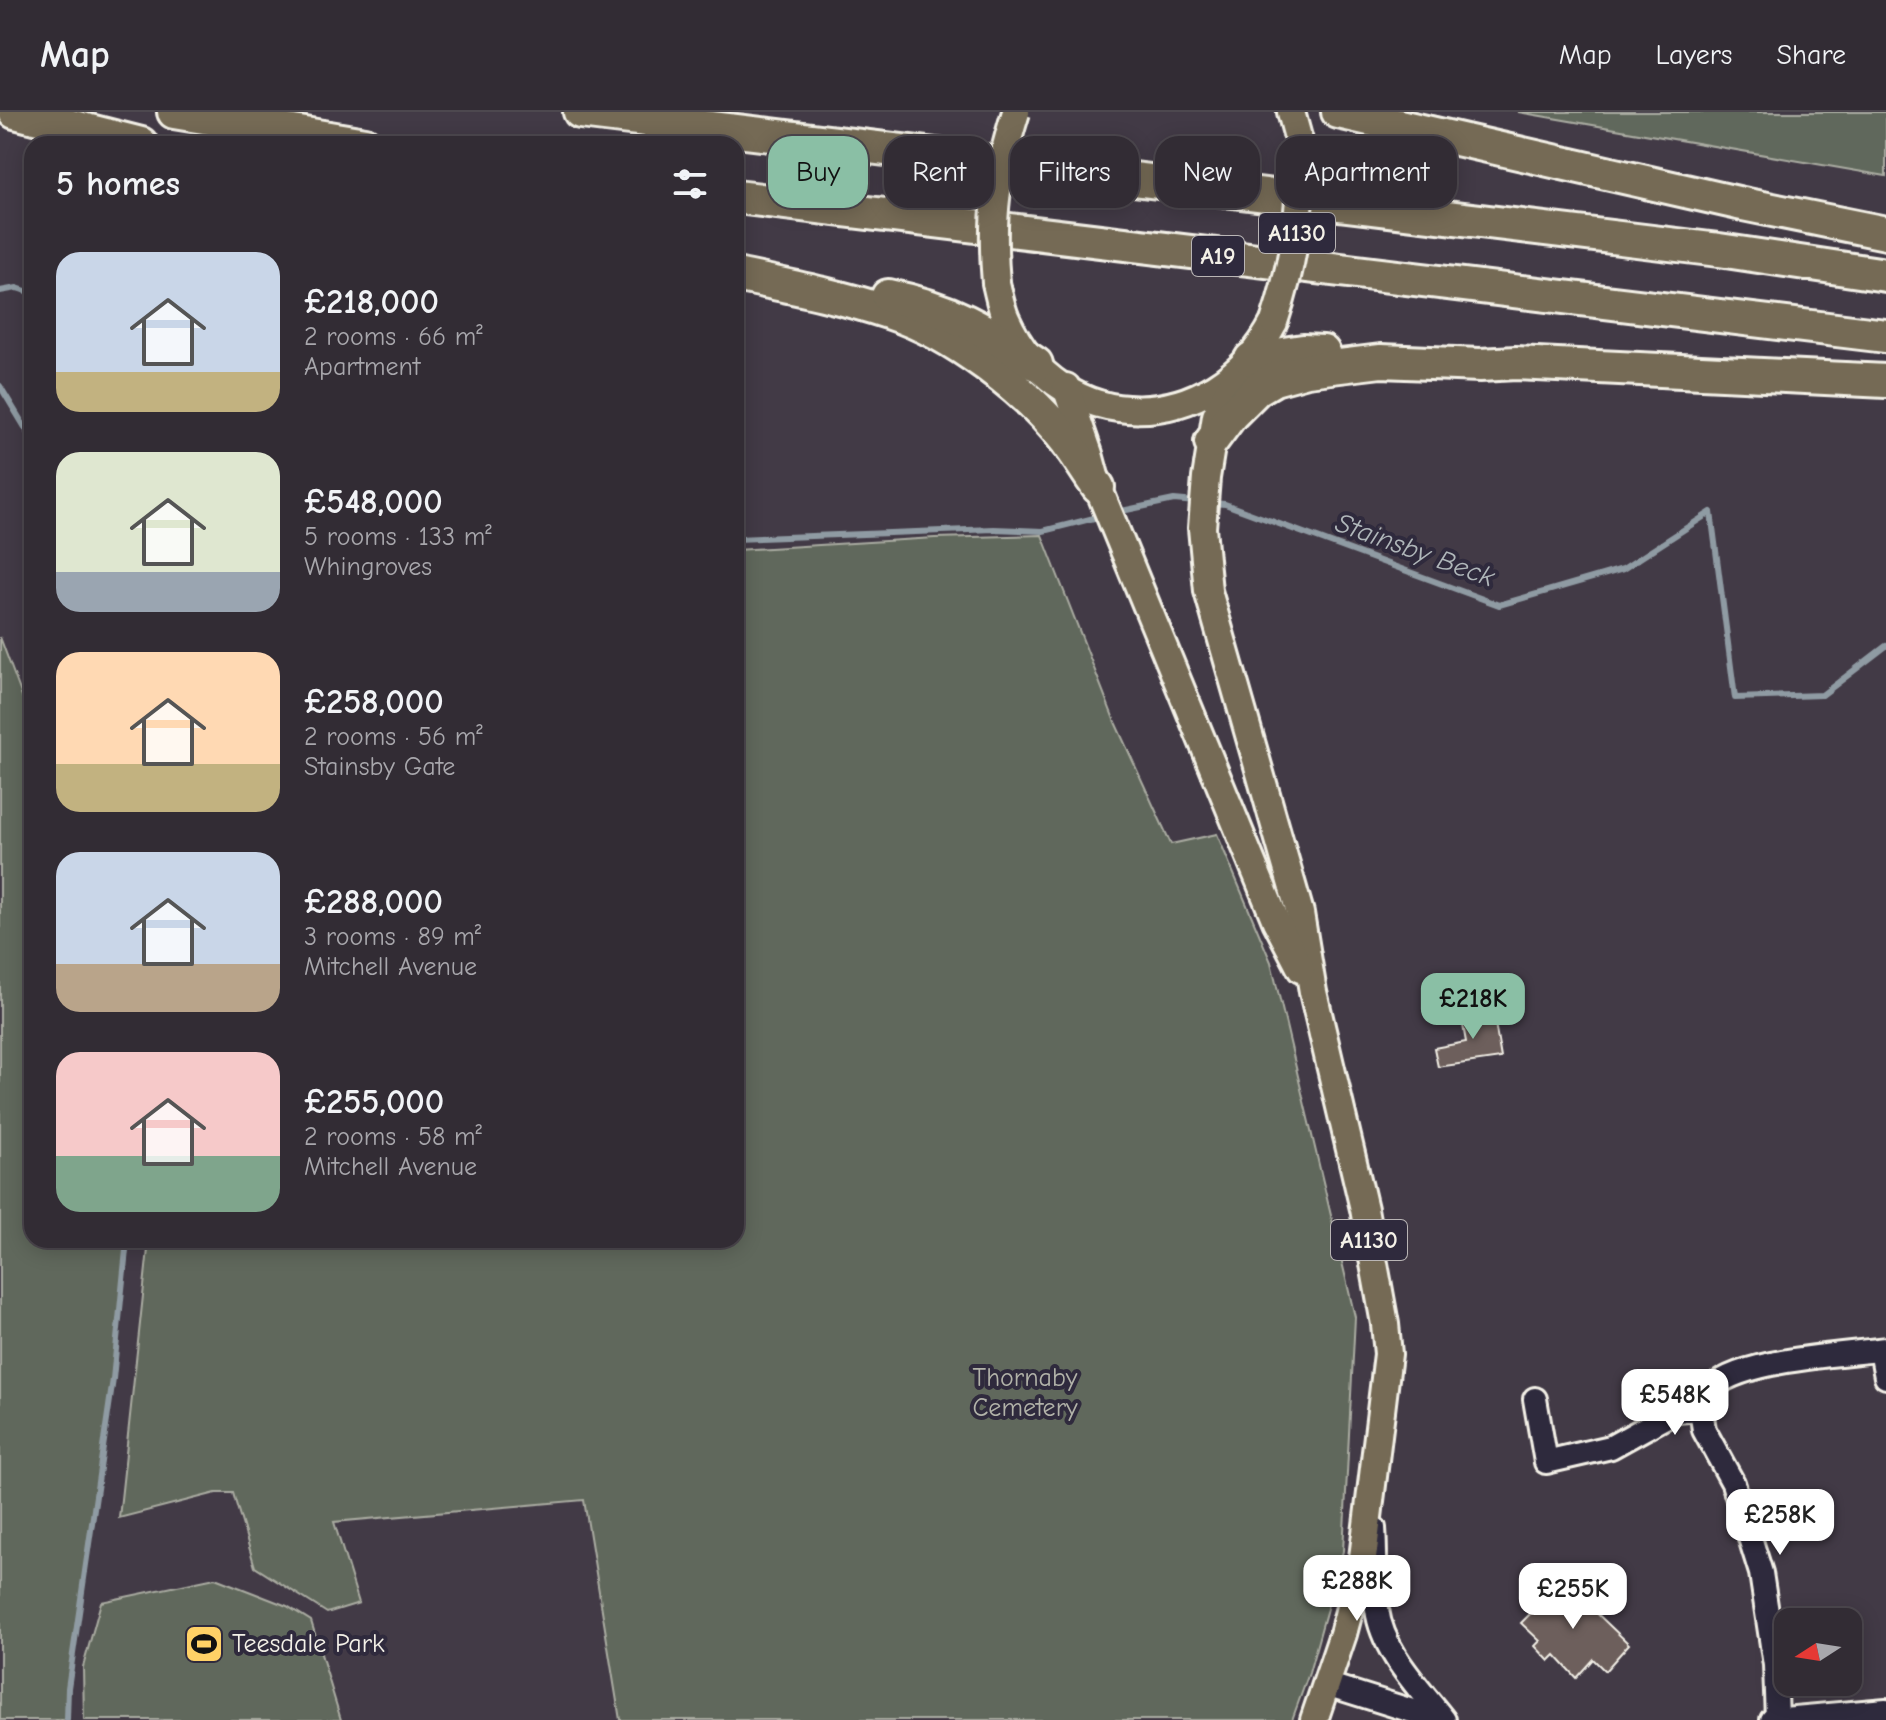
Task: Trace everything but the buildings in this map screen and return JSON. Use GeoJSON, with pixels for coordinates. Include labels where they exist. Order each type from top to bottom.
{"type":"FeatureCollection","features":[{"type":"Feature","properties":{"kind":"highway"},"geometry":{"type":"LineString","coordinates":[[15,112],[110,136]]}},
{"type":"Feature","properties":{"kind":"highway"},"geometry":{"type":"LineString","coordinates":[[174,112],[317,136]]}},
{"type":"Feature","properties":{"kind":"highway"},"geometry":{"type":"LineString","coordinates":[[580,112],[1719,250],[1886,275]]}},
{"type":"Feature","properties":{"kind":"highway"},"geometry":{"type":"LineString","coordinates":[[1338,112],[1723,200],[1886,233]]}},
{"type":"Feature","properties":{"kind":"highway"},"geometry":{"type":"LineString","coordinates":[[0,123],[55,136]]}},
{"type":"Feature","properties":{"kind":"highway","name":"A19"},"geometry":{"type":"LineString","coordinates":[[744,198],[1886,336]]}},
{"type":"Feature","properties":{"kind":"highway"},"geometry":{"type":"LineString","coordinates":[[744,277],[892,313],[929,329],[984,365],[1039,411],[1066,441],[1100,492]]}},
{"type":"Feature","properties":{"kind":"highway"},"geometry":{"type":"LineString","coordinates":[[809,291],[849,290],[924,303],[976,324],[1036,364]]}},
{"type":"Feature","properties":{"kind":"highway"},"geometry":{"type":"LineString","coordinates":[[1244,366],[1303,351],[1343,353],[1381,361]]}},
{"type":"Feature","properties":{"kind":"highway"},"geometry":{"type":"LineString","coordinates":[[1211,442],[1231,415],[1257,389],[1274,379],[1307,370],[1381,361],[1480,365],[1516,363],[1886,381]]}},
{"type":"Feature","properties":{"kind":"main road"},"geometry":{"type":"LineString","coordinates":[[1016,112],[1000,163],[995,193],[993,254],[1005,318],[1036,364],[1066,387],[1094,402],[1125,410],[1145,411],[1179,405],[1208,394],[1244,366]]}},
{"type":"Feature","properties":{"kind":"main road","name":"A1130"},"geometry":{"type":"LineString","coordinates":[[1291,112],[1299,141],[1300,194],[1290,272],[1274,322],[1244,366],[1216,416],[1202,528],[1208,591],[1300,913],[1313,992],[1364,1209],[1388,1354],[1363,1558],[1343,1634],[1314,1720]]}},
{"type":"Feature","properties":{"kind":"main road","name":"A1130"},"geometry":{"type":"LineString","coordinates":[[1066,387],[1100,492],[1276,921],[1313,992]]}},
{"type":"Feature","properties":{"kind":"street"},"geometry":{"type":"LineString","coordinates":[[1886,1377],[1883,1349],[1749,1368],[1714,1385],[1705,1395],[1701,1409],[1704,1430],[1733,1483],[1761,1573],[1775,1665],[1774,1720],[1886,1710]]}},
{"type":"Feature","properties":{"kind":"street"},"geometry":{"type":"LineString","coordinates":[[1535,1399],[1546,1462],[1611,1447],[1676,1411],[1701,1409]]}},
{"type":"Feature","properties":{"kind":"street"},"geometry":{"type":"LineString","coordinates":[[1372,1491],[1377,1611],[1388,1642],[1442,1720]]}},
{"type":"Feature","properties":{"kind":"street"},"geometry":{"type":"LineString","coordinates":[[1326,1684],[1442,1720]]}},
{"type":"Feature","properties":{"kind":"green space"},"geometry":{"type":"Polygon","coordinates":[[[1518,112],[1886,112],[1886,176],[1518,112]]]}},
{"type":"Feature","properties":{"kind":"green space","name":"Thornaby Cemetery"},"geometry":{"type":"Polygon","coordinates":[[[1042,535],[1115,722],[1171,844],[1217,834],[1271,962],[1355,1317],[1343,1551],[1309,1673],[1292,1720],[620,1720],[584,1500],[334,1522],[359,1603],[327,1613],[255,1567],[233,1493],[216,1493],[119,1518],[148,1248],[744,1248],[744,550],[1042,535]]]}},
{"type":"Feature","properties":{"kind":"green space"},"geometry":{"type":"Polygon","coordinates":[[[0,637],[24,702],[24,1248],[126,1248],[113,1379],[68,1688],[67,1720],[0,1720],[0,637]]]}},
{"type":"Feature","properties":{"kind":"green space","name":"Teesdale Park"},"geometry":{"type":"Polygon","coordinates":[[[215,1578],[287,1606],[311,1621],[341,1720],[84,1720],[83,1667],[101,1602],[215,1578]]]}},
{"type":"Feature","properties":{"kind":"waterway","name":"Stainsby Beck"},"geometry":{"type":"LineString","coordinates":[[0,291],[17,288],[24,290]]}},
{"type":"Feature","properties":{"kind":"waterway"},"geometry":{"type":"LineString","coordinates":[[0,386],[24,426]]}},
{"type":"Feature","properties":{"kind":"waterway","name":"Stainsby Beck"},"geometry":{"type":"LineString","coordinates":[[1117,512],[1174,500],[1196,502]]}},
{"type":"Feature","properties":{"kind":"waterway","name":"Stainsby Beck"},"geometry":{"type":"LineString","coordinates":[[1211,503],[1225,504],[1499,605],[1623,569],[1711,512],[1735,698],[1822,695],[1886,646]]}},
{"type":"Feature","properties":{"kind":"waterway","name":"Stainsby Beck"},"geometry":{"type":"LineString","coordinates":[[744,539],[994,529],[1043,531],[1102,516]]}},
{"type":"Feature","properties":{"kind":"waterway"},"geometry":{"type":"LineString","coordinates":[[67,1720],[68,1688],[113,1379],[126,1248]]}},
{"type":"Feature","properties":{"kind":"place","name":"Teesdale Park"},"geometry":{"type":"Point","coordinates":[204,1644]}}]}
